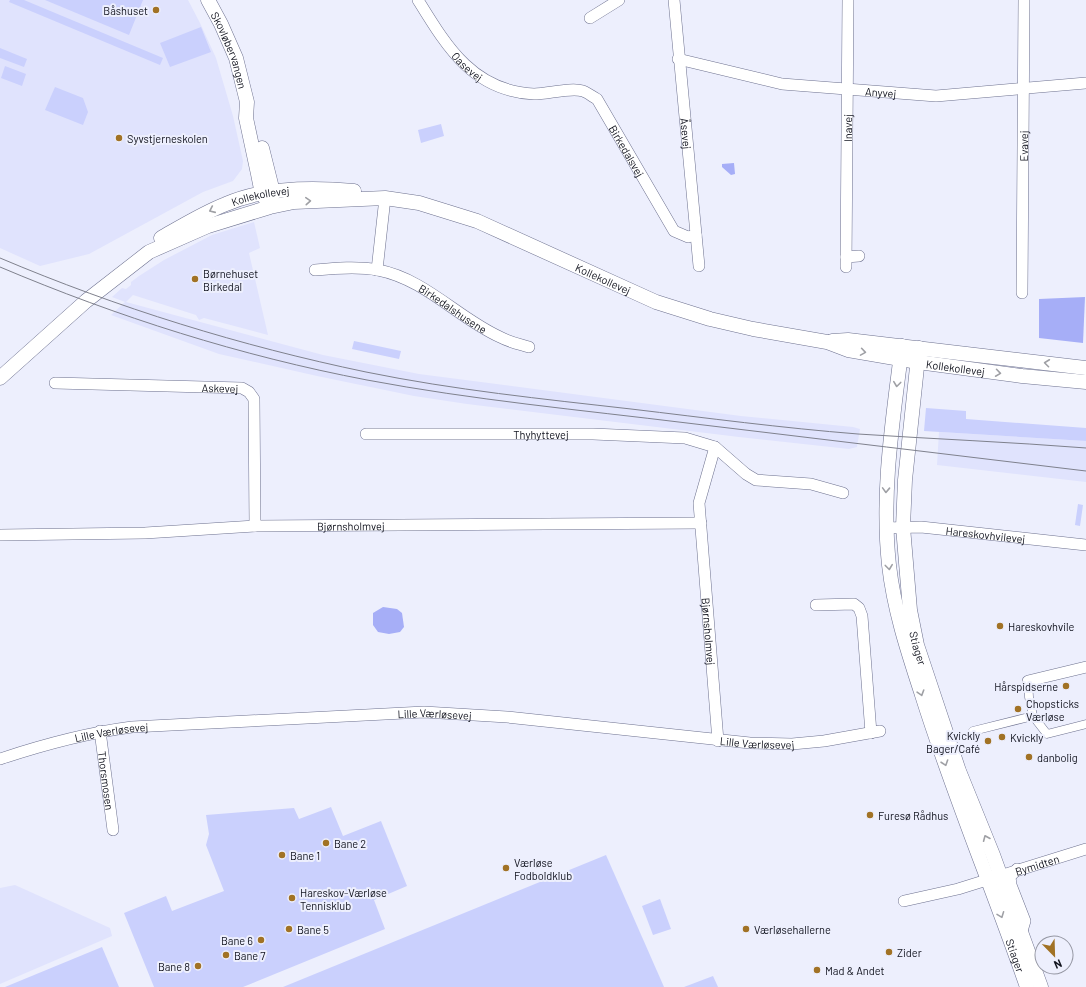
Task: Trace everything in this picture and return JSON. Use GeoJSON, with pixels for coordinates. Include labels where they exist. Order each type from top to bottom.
{"type":"FeatureCollection","features":[{"type":"Feature","properties":{"kind":"street","name":"Skovløbervangen"},"geometry":{"type":"LineString","coordinates":[[208,0],[221,24],[236,58],[247,102],[255,116],[270,207]]}},
{"type":"Feature","properties":{"kind":"street","name":"Oasevej"},"geometry":{"type":"LineString","coordinates":[[418,0],[449,48],[470,71],[491,83],[514,91],[535,94],[543,92]]}},
{"type":"Feature","properties":{"kind":"street"},"geometry":{"type":"LineString","coordinates":[[590,18],[619,0]]}},
{"type":"Feature","properties":{"kind":"street","name":"Åsevej"},"geometry":{"type":"LineString","coordinates":[[674,0],[678,58],[700,266]]}},
{"type":"Feature","properties":{"kind":"street","name":"Inavej"},"geometry":{"type":"LineString","coordinates":[[848,0],[846,262],[859,256]]}},
{"type":"Feature","properties":{"kind":"street","name":"Evavej"},"geometry":{"type":"LineString","coordinates":[[1022,293],[1024,0]]}},
{"type":"Feature","properties":{"kind":"street","name":"Anyvej"},"geometry":{"type":"LineString","coordinates":[[678,58],[782,84],[936,96],[1086,83]]}},
{"type":"Feature","properties":{"kind":"street","name":"Birkedalsvej"},"geometry":{"type":"LineString","coordinates":[[543,92],[583,91],[597,99],[674,231],[688,237],[696,235]]}},
{"type":"Feature","properties":{"kind":"street","name":"Kollekollevej"},"geometry":{"type":"LineString","coordinates":[[0,378],[86,301],[149,252],[160,239],[207,212],[228,203],[267,193],[292,190],[335,189],[370,192],[385,198]]}},
{"type":"Feature","properties":{"kind":"street"},"geometry":{"type":"LineString","coordinates":[[377,270],[385,198]]}},
{"type":"Feature","properties":{"kind":"street","name":"Kollekollevej"},"geometry":{"type":"LineString","coordinates":[[149,252],[208,226],[270,207],[294,202],[385,198],[419,203],[477,221],[656,302],[688,313],[753,329],[827,342],[848,350],[901,352],[1022,376],[1086,382]]}},
{"type":"Feature","properties":{"kind":"street","name":"Birkedalshusene"},"geometry":{"type":"LineString","coordinates":[[315,270],[343,268],[388,272],[424,288],[500,338],[529,347]]}},
{"type":"Feature","properties":{"kind":"street","name":"Stiager"},"geometry":{"type":"LineString","coordinates":[[901,352],[889,453],[886,528],[889,567],[898,616],[928,714],[964,818],[1027,987]]}},
{"type":"Feature","properties":{"kind":"street","name":"Kollekollevej"},"geometry":{"type":"LineString","coordinates":[[918,355],[1086,368]]}},
{"type":"Feature","properties":{"kind":"street","name":"Stiager"},"geometry":{"type":"LineString","coordinates":[[918,355],[904,480],[903,527],[910,610],[917,645],[959,771],[1001,874],[1041,987]]}},
{"type":"Feature","properties":{"kind":"street","name":"Askevej"},"geometry":{"type":"LineString","coordinates":[[55,383],[242,388],[249,392],[254,399],[255,526]]}},
{"type":"Feature","properties":{"kind":"street","name":"Thyhyttevej"},"geometry":{"type":"LineString","coordinates":[[366,434],[593,434],[685,438],[715,447]]}},
{"type":"Feature","properties":{"kind":"street"},"geometry":{"type":"LineString","coordinates":[[715,447],[746,474],[756,480],[811,484],[843,493]]}},
{"type":"Feature","properties":{"kind":"street","name":"Bjørnsholmvej"},"geometry":{"type":"LineString","coordinates":[[715,447],[699,503],[718,741]]}},
{"type":"Feature","properties":{"kind":"street","name":"Bjørnsholmvej"},"geometry":{"type":"LineString","coordinates":[[0,535],[145,533],[255,526],[701,523]]}},
{"type":"Feature","properties":{"kind":"street","name":"Hareskovhvilevej"},"geometry":{"type":"LineString","coordinates":[[886,528],[921,527],[1086,545]]}},
{"type":"Feature","properties":{"kind":"street","name":"Lille Værløsevej"},"geometry":{"type":"LineString","coordinates":[[0,759],[50,742],[100,731],[132,727],[390,712],[451,712],[513,717],[718,741],[792,744],[876,732],[862,616],[859,608],[854,604],[816,605]]}},
{"type":"Feature","properties":{"kind":"street"},"geometry":{"type":"LineString","coordinates":[[1086,667],[1028,682],[1033,716],[1046,734],[1086,724]]}},
{"type":"Feature","properties":{"kind":"street"},"geometry":{"type":"LineString","coordinates":[[973,731],[1033,716]]}},
{"type":"Feature","properties":{"kind":"street","name":"Thorsmosen"},"geometry":{"type":"LineString","coordinates":[[100,731],[113,830]]}},
{"type":"Feature","properties":{"kind":"street","name":"Stiager"},"geometry":{"type":"LineString","coordinates":[[964,818],[963,830],[978,872],[978,877],[972,884]]}},
{"type":"Feature","properties":{"kind":"street","name":"Bymidten"},"geometry":{"type":"LineString","coordinates":[[987,879],[1086,848]]}},
{"type":"Feature","properties":{"kind":"street","name":"Stiager"},"geometry":{"type":"LineString","coordinates":[[1017,869],[1010,877],[1011,884],[1025,921],[1022,931]]}},
{"type":"Feature","properties":{"kind":"street"},"geometry":{"type":"LineString","coordinates":[[904,901],[958,889],[987,879]]}},
{"type":"Feature","properties":{"kind":"shaded area","name":"Syvstjerneskolen"},"geometry":{"type":"Polygon","coordinates":[[[0,0],[188,0],[216,58],[233,116],[243,161],[242,169],[233,181],[203,192],[89,254],[40,266],[0,248],[0,0]]]}},
{"type":"Feature","properties":{"kind":"shaded area"},"geometry":{"type":"Polygon","coordinates":[[[10,0],[24,0],[163,58],[160,65],[9,2],[10,0]]]}},
{"type":"Feature","properties":{"kind":"shaded area"},"geometry":{"type":"Polygon","coordinates":[[[45,0],[143,0],[129,35],[45,0]]]}},
{"type":"Feature","properties":{"kind":"shaded area"},"geometry":{"type":"Polygon","coordinates":[[[201,27],[211,52],[170,67],[160,43],[201,27]]]}},
{"type":"Feature","properties":{"kind":"shaded area"},"geometry":{"type":"Polygon","coordinates":[[[0,48],[27,59],[24,67],[0,58],[0,48]]]}},
{"type":"Feature","properties":{"kind":"shaded area"},"geometry":{"type":"Polygon","coordinates":[[[5,66],[26,74],[22,86],[1,78],[5,66]]]}},
{"type":"Feature","properties":{"kind":"shaded area"},"geometry":{"type":"Polygon","coordinates":[[[55,87],[83,98],[88,112],[83,125],[45,110],[55,87]]]}},
{"type":"Feature","properties":{"kind":"shaded area"},"geometry":{"type":"Polygon","coordinates":[[[441,124],[444,136],[421,143],[418,130],[441,124]]]}},
{"type":"Feature","properties":{"kind":"shaded area"},"geometry":{"type":"Polygon","coordinates":[[[254,222],[260,248],[249,253],[268,335],[204,318],[199,320],[196,315],[133,295],[126,302],[323,355],[419,374],[741,416],[853,427],[860,429],[857,447],[849,449],[739,437],[467,404],[414,396],[219,354],[111,315],[125,302],[112,297],[122,288],[126,289],[131,285],[131,282],[139,276],[164,260],[212,235],[254,222]]]}},
{"type":"Feature","properties":{"kind":"shaded area"},"geometry":{"type":"Polygon","coordinates":[[[354,341],[401,351],[399,359],[352,349],[354,341]]]}},
{"type":"Feature","properties":{"kind":"shaded area"},"geometry":{"type":"Polygon","coordinates":[[[926,408],[966,411],[966,419],[1086,428],[1086,441],[924,431],[926,408]]]}},
{"type":"Feature","properties":{"kind":"shaded area"},"geometry":{"type":"Polygon","coordinates":[[[939,432],[1086,441],[1086,482],[937,465],[939,432]]]}},
{"type":"Feature","properties":{"kind":"shaded area"},"geometry":{"type":"Polygon","coordinates":[[[1078,504],[1083,505],[1080,526],[1075,525],[1078,504]]]}},
{"type":"Feature","properties":{"kind":"shaded area","name":"Hareskov-Værløse Tennisklub"},"geometry":{"type":"Polygon","coordinates":[[[331,807],[343,836],[381,821],[407,886],[374,900],[385,929],[243,987],[154,987],[124,913],[166,896],[172,911],[224,891],[206,845],[209,834],[206,815],[294,808],[299,819],[331,807]]]}},
{"type":"Feature","properties":{"kind":"shaded area"},"geometry":{"type":"Polygon","coordinates":[[[606,855],[664,987],[283,987],[606,855]]]}},
{"type":"Feature","properties":{"kind":"shaded area"},"geometry":{"type":"Polygon","coordinates":[[[15,885],[110,928],[112,936],[0,984],[0,888],[15,885]]]}},
{"type":"Feature","properties":{"kind":"shaded area"},"geometry":{"type":"Polygon","coordinates":[[[660,899],[671,929],[653,935],[642,906],[660,899]]]}},
{"type":"Feature","properties":{"kind":"shaded area"},"geometry":{"type":"Polygon","coordinates":[[[102,947],[119,987],[5,987],[102,947]]]}},
{"type":"Feature","properties":{"kind":"shaded area"},"geometry":{"type":"Polygon","coordinates":[[[713,976],[718,987],[684,987],[713,976]]]}},
{"type":"Feature","properties":{"kind":"water"},"geometry":{"type":"Polygon","coordinates":[[[734,163],[735,174],[731,175],[722,167],[722,164],[734,163]]]}},
{"type":"Feature","properties":{"kind":"water"},"geometry":{"type":"Polygon","coordinates":[[[1085,297],[1083,343],[1039,338],[1039,299],[1085,297]]]}},
{"type":"Feature","properties":{"kind":"water"},"geometry":{"type":"Polygon","coordinates":[[[383,607],[397,609],[402,613],[404,627],[400,632],[389,634],[378,632],[373,625],[373,613],[383,607]]]}},
{"type":"Feature","properties":{"kind":"tram line"},"geometry":{"type":"LineString","coordinates":[[0,258],[89,293],[226,338],[319,362],[432,384],[498,394],[801,429],[1086,448]]}},
{"type":"Feature","properties":{"kind":"tram line"},"geometry":{"type":"LineString","coordinates":[[0,267],[89,302],[180,333],[273,359],[367,380],[527,404],[1086,471]]}},
{"type":"Feature","properties":{"kind":"place","name":"Båshuset"},"geometry":{"type":"Point","coordinates":[156,10]}},
{"type":"Feature","properties":{"kind":"place","name":"Syvstjerneskolen"},"geometry":{"type":"Point","coordinates":[119,138]}},
{"type":"Feature","properties":{"kind":"place","name":"Børnehuset Birkedal"},"geometry":{"type":"Point","coordinates":[195,279]}},
{"type":"Feature","properties":{"kind":"place","name":"Hareskovhvile"},"geometry":{"type":"Point","coordinates":[1000,626]}},
{"type":"Feature","properties":{"kind":"place","name":"Hårspidserne"},"geometry":{"type":"Point","coordinates":[1066,686]}},
{"type":"Feature","properties":{"kind":"place","name":"Chopsticks Værløse"},"geometry":{"type":"Point","coordinates":[1018,709]}},
{"type":"Feature","properties":{"kind":"place","name":"Kvickly"},"geometry":{"type":"Point","coordinates":[1002,737]}},
{"type":"Feature","properties":{"kind":"place","name":"Kvickly Bager/Café"},"geometry":{"type":"Point","coordinates":[988,741]}},
{"type":"Feature","properties":{"kind":"place","name":"danbolig"},"geometry":{"type":"Point","coordinates":[1029,757]}},
{"type":"Feature","properties":{"kind":"place","name":"Furesø Rådhus"},"geometry":{"type":"Point","coordinates":[870,815]}},
{"type":"Feature","properties":{"kind":"place","name":"Bane 2"},"geometry":{"type":"Point","coordinates":[326,843]}},
{"type":"Feature","properties":{"kind":"place","name":"Bane 1"},"geometry":{"type":"Point","coordinates":[282,855]}},
{"type":"Feature","properties":{"kind":"place","name":"Værløse Fodboldklub"},"geometry":{"type":"Point","coordinates":[506,868]}},
{"type":"Feature","properties":{"kind":"place","name":"Hareskov-Værløse Tennisklub"},"geometry":{"type":"Point","coordinates":[292,898]}},
{"type":"Feature","properties":{"kind":"place","name":"Bane 5"},"geometry":{"type":"Point","coordinates":[289,929]}},
{"type":"Feature","properties":{"kind":"place","name":"Værløsehallerne"},"geometry":{"type":"Point","coordinates":[746,929]}},
{"type":"Feature","properties":{"kind":"place","name":"Bane 6"},"geometry":{"type":"Point","coordinates":[261,940]}},
{"type":"Feature","properties":{"kind":"place","name":"Zider"},"geometry":{"type":"Point","coordinates":[889,952]}},
{"type":"Feature","properties":{"kind":"place","name":"Bane 7"},"geometry":{"type":"Point","coordinates":[226,955]}},
{"type":"Feature","properties":{"kind":"place","name":"Bane 8"},"geometry":{"type":"Point","coordinates":[198,966]}},
{"type":"Feature","properties":{"kind":"place","name":"Mad & Andet"},"geometry":{"type":"Point","coordinates":[817,970]}}]}
